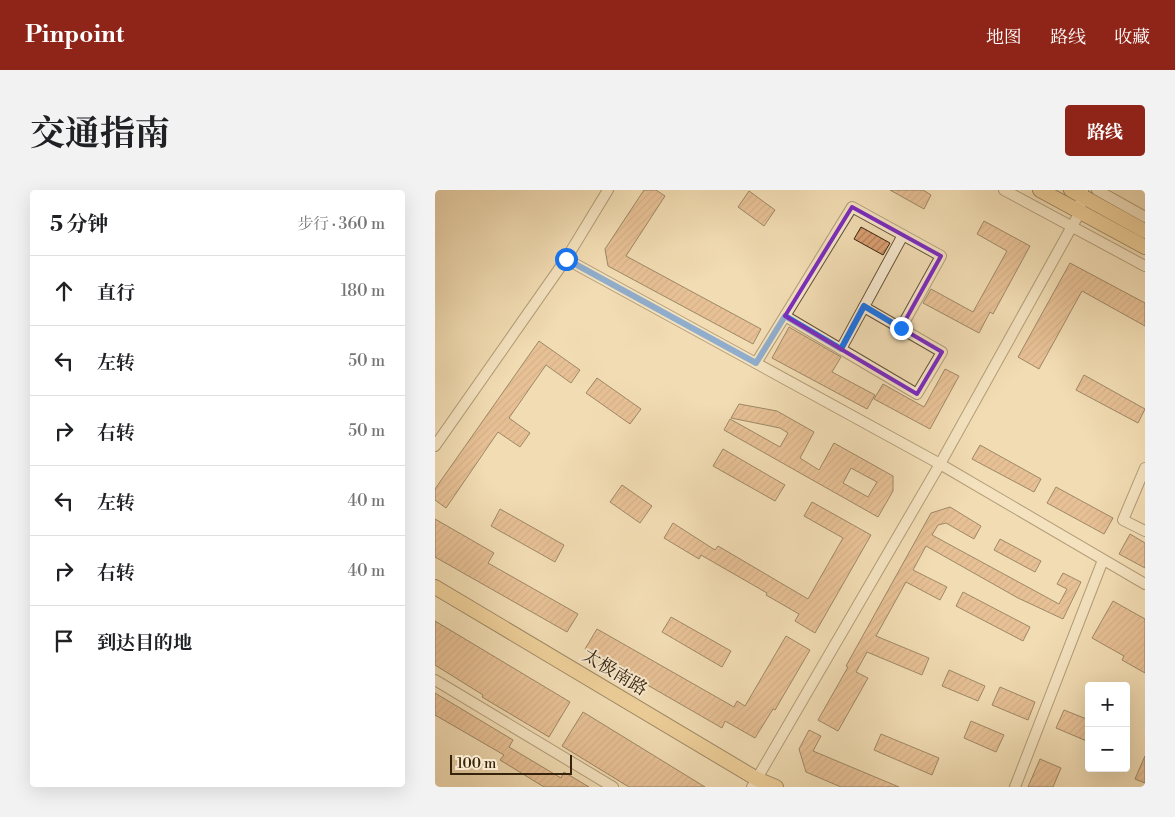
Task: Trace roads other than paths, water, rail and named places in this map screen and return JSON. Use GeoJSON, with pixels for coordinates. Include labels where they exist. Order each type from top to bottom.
{"type":"FeatureCollection","features":[{"type":"Feature","properties":{"kind":"main road"},"geometry":{"type":"LineString","coordinates":[[1040,190],[1145,247]]}},
{"type":"Feature","properties":{"kind":"main road"},"geometry":{"type":"LineString","coordinates":[[1078,192],[1145,231]]}},
{"type":"Feature","properties":{"kind":"main road","name":"太极南路"},"geometry":{"type":"LineString","coordinates":[[435,587],[754,783],[776,787]]}},
{"type":"Feature","properties":{"kind":"street"},"geometry":{"type":"LineString","coordinates":[[435,446],[566,259],[608,190]]}},
{"type":"Feature","properties":{"kind":"street"},"geometry":{"type":"LineString","coordinates":[[1004,190],[1145,266]]}},
{"type":"Feature","properties":{"kind":"street"},"geometry":{"type":"LineString","coordinates":[[1097,190],[1145,216]]}},
{"type":"Feature","properties":{"kind":"street"},"geometry":{"type":"LineString","coordinates":[[754,783],[940,464],[1072,227],[1080,212],[1078,192]]}},
{"type":"Feature","properties":{"kind":"street"},"geometry":{"type":"LineString","coordinates":[[756,363],[852,207],[941,256],[901,328]]}},
{"type":"Feature","properties":{"kind":"street"},"geometry":{"type":"LineString","coordinates":[[841,349],[903,235]]}},
{"type":"Feature","properties":{"kind":"street"},"geometry":{"type":"LineString","coordinates":[[566,259],[940,464],[1145,584]]}},
{"type":"Feature","properties":{"kind":"street"},"geometry":{"type":"LineString","coordinates":[[785,316],[917,394],[942,352],[864,306]]}},
{"type":"Feature","properties":{"kind":"street"},"geometry":{"type":"LineString","coordinates":[[1145,468],[1123,520],[1145,531]]}},
{"type":"Feature","properties":{"kind":"street"},"geometry":{"type":"LineString","coordinates":[[1015,787],[1103,560]]}},
{"type":"Feature","properties":{"kind":"street"},"geometry":{"type":"LineString","coordinates":[[435,680],[613,787]]}}]}
